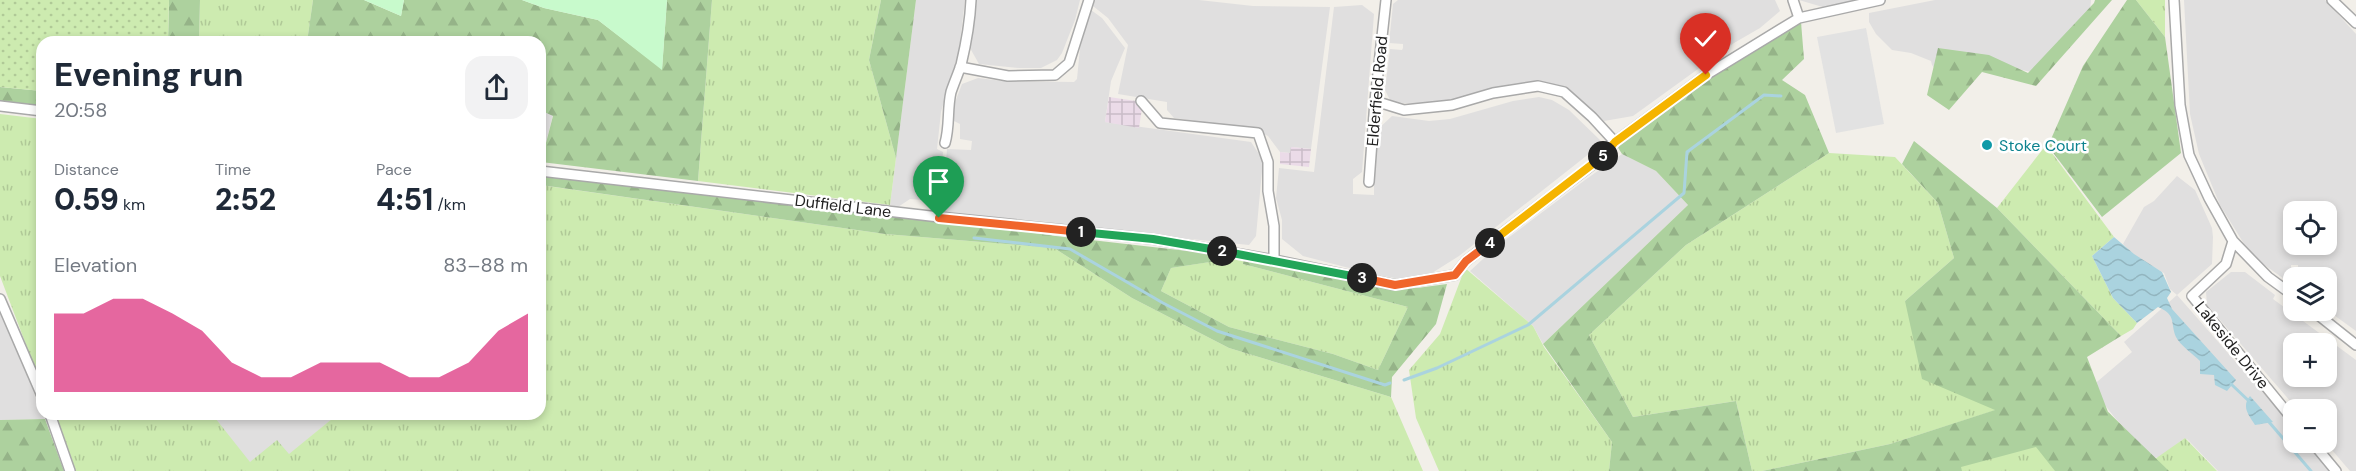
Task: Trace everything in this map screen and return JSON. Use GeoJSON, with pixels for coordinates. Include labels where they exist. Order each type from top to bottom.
{"type":"FeatureCollection","features":[{"type":"Feature","properties":{"kind":"street"},"geometry":{"type":"LineString","coordinates":[[945,143],[949,132],[947,119],[951,92],[960,67],[969,25],[971,0]]}},
{"type":"Feature","properties":{"kind":"street"},"geometry":{"type":"LineString","coordinates":[[960,67],[1008,76],[1055,75],[1069,63],[1089,0]]}},
{"type":"Feature","properties":{"kind":"street","name":"Elderfield Road"},"geometry":{"type":"LineString","coordinates":[[1369,182],[1386,0]]}},
{"type":"Feature","properties":{"kind":"street"},"geometry":{"type":"LineString","coordinates":[[1793,0],[1799,18]]}},
{"type":"Feature","properties":{"kind":"street","name":"Duffield Lane"},"geometry":{"type":"LineString","coordinates":[[546,172],[939,218],[1153,239],[1274,260],[1395,285],[1455,275],[1466,261],[1592,165],[1615,142],[1706,75],[1799,18],[1880,0]]}},
{"type":"Feature","properties":{"kind":"street"},"geometry":{"type":"LineString","coordinates":[[2174,0],[2180,105],[2189,155],[2233,241],[2268,277],[2283,288]]}},
{"type":"Feature","properties":{"kind":"street"},"geometry":{"type":"LineString","coordinates":[[2332,0],[2356,23]]}},
{"type":"Feature","properties":{"kind":"street"},"geometry":{"type":"LineString","coordinates":[[1375,101],[1404,110],[1442,106],[1493,93],[1538,86],[1564,92],[1615,142]]}},
{"type":"Feature","properties":{"kind":"street"},"geometry":{"type":"LineString","coordinates":[[1141,101],[1160,123],[1258,133],[1268,162],[1268,191],[1274,226],[1274,260]]}},
{"type":"Feature","properties":{"kind":"street"},"geometry":{"type":"LineString","coordinates":[[0,106],[36,110]]}},
{"type":"Feature","properties":{"kind":"street","name":"Lakeside Drive"},"geometry":{"type":"LineString","coordinates":[[2233,241],[2226,264],[2192,296],[2283,408]]}},
{"type":"Feature","properties":{"kind":"street"},"geometry":{"type":"LineString","coordinates":[[0,299],[36,382]]}},
{"type":"Feature","properties":{"kind":"street"},"geometry":{"type":"LineString","coordinates":[[2326,321],[2356,345]]}},
{"type":"Feature","properties":{"kind":"street"},"geometry":{"type":"LineString","coordinates":[[52,420],[70,471]]}},
{"type":"Feature","properties":{"kind":"street"},"geometry":{"type":"LineString","coordinates":[[2321,453],[2336,471]]}},
{"type":"Feature","properties":{"kind":"shaded area"},"geometry":{"type":"Polygon","coordinates":[[[916,0],[965,0],[959,50],[941,112],[937,149],[943,152],[938,204],[927,204],[922,200],[910,199],[898,207],[890,205],[916,0]]]}},
{"type":"Feature","properties":{"kind":"shaded area"},"geometry":{"type":"Polygon","coordinates":[[[976,0],[1080,0],[1075,20],[1057,60],[1041,68],[1019,68],[979,64],[970,48],[976,0]]]}},
{"type":"Feature","properties":{"kind":"shaded area"},"geometry":{"type":"Polygon","coordinates":[[[1095,0],[1199,0],[1253,6],[1330,7],[1311,149],[1292,147],[1290,153],[1280,152],[1268,136],[1253,129],[1174,118],[1167,110],[1167,102],[1118,94],[1128,45],[1108,18],[1093,6],[1095,0]]]}},
{"type":"Feature","properties":{"kind":"shaded area"},"geometry":{"type":"Polygon","coordinates":[[[1398,0],[1775,0],[1780,11],[1760,28],[1734,43],[1633,116],[1604,121],[1570,90],[1548,83],[1512,84],[1441,106],[1391,102],[1385,90],[1390,49],[1402,50],[1403,48],[1403,44],[1389,43],[1393,4],[1398,0]]]}},
{"type":"Feature","properties":{"kind":"shaded area"},"geometry":{"type":"Polygon","coordinates":[[[1799,0],[1861,0],[1826,8],[1799,0]]]}},
{"type":"Feature","properties":{"kind":"shaded area"},"geometry":{"type":"Polygon","coordinates":[[[1935,0],[2091,0],[2089,22],[2041,74],[2008,67],[1939,74],[1931,61],[1911,53],[1892,50],[1876,34],[1869,22],[1869,13],[1935,0]]]}},
{"type":"Feature","properties":{"kind":"shaded area"},"geometry":{"type":"Polygon","coordinates":[[[2184,0],[2325,0],[2356,34],[2356,331],[2337,317],[2337,267],[2291,265],[2291,267],[2283,267],[2283,278],[2259,261],[2246,247],[2220,205],[2199,154],[2190,114],[2184,0]]]}},
{"type":"Feature","properties":{"kind":"shaded area"},"geometry":{"type":"Polygon","coordinates":[[[1362,5],[1374,14],[1362,172],[1353,179],[1353,194],[1374,195],[1374,181],[1368,176],[1375,132],[1392,116],[1429,121],[1450,119],[1513,101],[1539,97],[1552,100],[1569,110],[1601,141],[1590,153],[1459,256],[1432,273],[1409,278],[1400,279],[1372,274],[1303,256],[1282,239],[1282,220],[1276,198],[1279,168],[1314,172],[1334,7],[1362,5]]]}},
{"type":"Feature","properties":{"kind":"shaded area"},"geometry":{"type":"Polygon","coordinates":[[[1091,10],[1102,18],[1125,48],[1111,81],[1105,122],[1251,142],[1263,160],[1256,236],[1249,245],[1040,221],[942,213],[947,149],[971,150],[972,141],[960,139],[960,124],[952,120],[954,105],[962,84],[978,78],[1003,81],[1074,82],[1077,79],[1080,48],[1091,10]]]}},
{"type":"Feature","properties":{"kind":"shaded area"},"geometry":{"type":"Polygon","coordinates":[[[1866,28],[1884,124],[1836,133],[1817,37],[1866,28]]]}},
{"type":"Feature","properties":{"kind":"shaded area"},"geometry":{"type":"Polygon","coordinates":[[[1109,97],[1143,102],[1139,128],[1105,122],[1109,97]]]}},
{"type":"Feature","properties":{"kind":"shaded area"},"geometry":{"type":"Polygon","coordinates":[[[546,112],[553,115],[546,142],[546,112]]]}},
{"type":"Feature","properties":{"kind":"shaded area"},"geometry":{"type":"Polygon","coordinates":[[[1291,147],[1311,149],[1309,167],[1280,164],[1280,152],[1290,153],[1291,147]]]}},
{"type":"Feature","properties":{"kind":"shaded area"},"geometry":{"type":"Polygon","coordinates":[[[1622,154],[1656,171],[1688,205],[1543,344],[1533,326],[1470,271],[1496,247],[1622,154]]]}},
{"type":"Feature","properties":{"kind":"shaded area"},"geometry":{"type":"Polygon","coordinates":[[[2177,176],[2195,190],[2212,228],[2213,237],[2212,264],[2177,295],[2170,289],[2164,273],[2133,255],[2123,244],[2144,207],[2154,201],[2177,176]]]}},
{"type":"Feature","properties":{"kind":"shaded area"},"geometry":{"type":"Polygon","coordinates":[[[2231,272],[2245,272],[2275,295],[2273,299],[2283,306],[2283,321],[2303,321],[2319,333],[2283,333],[2283,387],[2337,387],[2337,346],[2356,360],[2356,471],[2350,471],[2335,453],[2337,453],[2337,399],[2288,399],[2207,305],[2206,292],[2231,272]]]}},
{"type":"Feature","properties":{"kind":"shaded area"},"geometry":{"type":"Polygon","coordinates":[[[2177,295],[2283,416],[2283,453],[2316,453],[2331,471],[2218,471],[2187,439],[2182,440],[2161,457],[2152,458],[2115,418],[2091,387],[2132,352],[2124,342],[2177,295]]]}},
{"type":"Feature","properties":{"kind":"shaded area"},"geometry":{"type":"Polygon","coordinates":[[[0,304],[36,398],[36,419],[0,420],[0,304]]]}},
{"type":"Feature","properties":{"kind":"shaded area"},"geometry":{"type":"Polygon","coordinates":[[[215,420],[331,420],[289,455],[249,463],[215,420]]]}},
{"type":"Feature","properties":{"kind":"green space"},"geometry":{"type":"Polygon","coordinates":[[[0,0],[169,0],[168,36],[36,36],[36,90],[0,87],[0,0]]]}},
{"type":"Feature","properties":{"kind":"green space"},"geometry":{"type":"Polygon","coordinates":[[[169,0],[200,0],[199,36],[168,36],[169,0]]]}},
{"type":"Feature","properties":{"kind":"green space"},"geometry":{"type":"Polygon","coordinates":[[[200,0],[313,0],[308,36],[199,36],[200,0]]]}},
{"type":"Feature","properties":{"kind":"green space"},"geometry":{"type":"Polygon","coordinates":[[[313,0],[364,0],[401,16],[404,0],[522,0],[544,8],[598,20],[662,69],[667,0],[712,0],[698,181],[546,163],[546,143],[553,116],[546,113],[546,36],[308,36],[313,0]]]}},
{"type":"Feature","properties":{"kind":"green space"},"geometry":{"type":"Polygon","coordinates":[[[364,0],[404,0],[401,16],[364,0]]]}},
{"type":"Feature","properties":{"kind":"green space"},"geometry":{"type":"Polygon","coordinates":[[[522,0],[667,0],[662,70],[598,20],[544,8],[522,0]]]}},
{"type":"Feature","properties":{"kind":"green space"},"geometry":{"type":"Polygon","coordinates":[[[712,0],[881,0],[869,60],[896,158],[890,205],[698,181],[712,0]]]}},
{"type":"Feature","properties":{"kind":"green space"},"geometry":{"type":"Polygon","coordinates":[[[881,0],[916,0],[896,158],[869,60],[881,0]]]}},
{"type":"Feature","properties":{"kind":"green space"},"geometry":{"type":"Polygon","coordinates":[[[2095,0],[2112,0],[2036,86],[1982,72],[1949,110],[1927,95],[1938,48],[1989,55],[2028,73],[2095,0]]]}},
{"type":"Feature","properties":{"kind":"green space"},"geometry":{"type":"Polygon","coordinates":[[[2127,0],[2136,0],[2165,37],[2181,153],[2102,217],[2048,146],[2083,66],[2127,0]]]}},
{"type":"Feature","properties":{"kind":"green space"},"geometry":{"type":"Polygon","coordinates":[[[2136,0],[2165,0],[2165,37],[2136,0]]]}},
{"type":"Feature","properties":{"kind":"green space"},"geometry":{"type":"Polygon","coordinates":[[[1801,22],[1804,59],[1782,80],[1805,95],[1829,153],[1686,245],[1589,335],[1633,417],[1736,401],[1752,471],[1609,471],[1612,442],[1543,344],[1688,205],[1656,171],[1622,154],[1617,146],[1707,78],[1801,22]]]}},
{"type":"Feature","properties":{"kind":"green space"},"geometry":{"type":"Polygon","coordinates":[[[0,87],[36,90],[36,105],[0,101],[0,87]]]}},
{"type":"Feature","properties":{"kind":"green space"},"geometry":{"type":"Polygon","coordinates":[[[0,114],[36,118],[36,371],[0,276],[0,114]]]}},
{"type":"Feature","properties":{"kind":"green space"},"geometry":{"type":"Polygon","coordinates":[[[1914,141],[1997,208],[2121,336],[2087,357],[2108,412],[2169,471],[2055,471],[2036,447],[1961,467],[1962,471],[1762,471],[1890,444],[1995,410],[1922,379],[1905,301],[1954,258],[1938,203],[1902,164],[1914,141]]]}},
{"type":"Feature","properties":{"kind":"green space"},"geometry":{"type":"Polygon","coordinates":[[[2046,145],[2114,237],[2092,256],[2113,298],[2137,323],[2133,329],[2121,336],[1997,208],[2046,145]]]}},
{"type":"Feature","properties":{"kind":"green space"},"geometry":{"type":"Polygon","coordinates":[[[1829,153],[1895,157],[1938,203],[1954,258],[1905,301],[1996,410],[1890,444],[1762,471],[1752,471],[1736,401],[1633,417],[1589,335],[1686,245],[1829,153]]]}},
{"type":"Feature","properties":{"kind":"green space"},"geometry":{"type":"Polygon","coordinates":[[[546,176],[902,214],[1056,236],[1223,255],[1223,260],[1171,268],[1161,291],[1229,327],[1333,354],[1378,370],[1408,307],[1243,264],[1244,257],[1379,288],[1417,288],[1447,284],[1436,324],[1392,377],[1391,397],[1229,348],[1132,298],[1054,248],[885,234],[546,186],[546,176]]]}},
{"type":"Feature","properties":{"kind":"green space"},"geometry":{"type":"Polygon","coordinates":[[[546,186],[885,234],[1054,248],[1132,298],[1229,348],[1391,397],[1423,471],[74,471],[54,420],[217,420],[250,462],[277,440],[289,454],[331,420],[546,420],[546,186]]]}},
{"type":"Feature","properties":{"kind":"green space"},"geometry":{"type":"Polygon","coordinates":[[[1223,255],[1244,257],[1243,264],[1408,307],[1378,370],[1333,354],[1229,327],[1161,291],[1171,268],[1222,260],[1223,255]]]}},
{"type":"Feature","properties":{"kind":"green space"},"geometry":{"type":"Polygon","coordinates":[[[1465,268],[1533,326],[1544,347],[1612,442],[1609,471],[1439,471],[1416,418],[1409,370],[1440,334],[1465,268]]]}},
{"type":"Feature","properties":{"kind":"green space"},"geometry":{"type":"Polygon","coordinates":[[[2108,412],[2155,459],[2185,438],[2217,471],[1918,471],[2108,412]]]}},
{"type":"Feature","properties":{"kind":"green space"},"geometry":{"type":"Polygon","coordinates":[[[0,420],[45,420],[64,471],[0,471],[0,420]]]}},
{"type":"Feature","properties":{"kind":"water"},"geometry":{"type":"Polygon","coordinates":[[[2114,237],[2134,254],[2162,272],[2171,292],[2167,298],[2172,309],[2236,380],[2227,391],[2215,385],[2214,375],[2200,374],[2200,361],[2176,337],[2168,313],[2158,307],[2137,323],[2113,298],[2092,256],[2114,237]]]}},
{"type":"Feature","properties":{"kind":"water"},"geometry":{"type":"Polygon","coordinates":[[[2250,396],[2273,422],[2255,425],[2246,407],[2250,396]]]}},
{"type":"Feature","properties":{"kind":"waterway"},"geometry":{"type":"LineString","coordinates":[[1404,380],[1437,368],[1528,325],[1684,193],[1687,152],[1764,95],[1781,96]]}},
{"type":"Feature","properties":{"kind":"waterway"},"geometry":{"type":"LineString","coordinates":[[974,238],[1070,249],[1163,303],[1217,331],[1385,385],[1390,383]]}},
{"type":"Feature","properties":{"kind":"waterway"},"geometry":{"type":"LineString","coordinates":[[2231,384],[2250,402]]}},
{"type":"Feature","properties":{"kind":"waterway"},"geometry":{"type":"LineString","coordinates":[[2269,422],[2311,471]]}},
{"type":"Feature","properties":{"kind":"place","name":"Stoke Court"},"geometry":{"type":"Point","coordinates":[1987,145]}},
{"type":"Feature","properties":{"kind":"route"},"geometry":{"type":"LineString","coordinates":[[939,218],[1153,239],[1274,260],[1395,285],[1455,275],[1466,261],[1548,201],[1601,158],[1615,142],[1706,75]]}}]}
